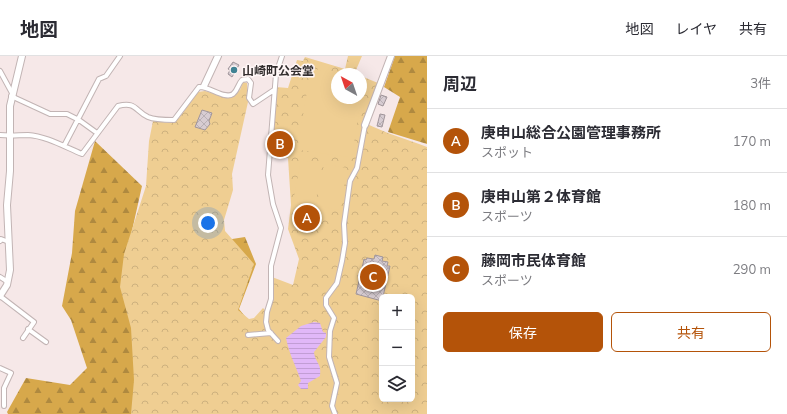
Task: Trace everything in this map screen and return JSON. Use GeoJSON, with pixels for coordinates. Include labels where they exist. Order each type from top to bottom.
{"type":"FeatureCollection","features":[{"type":"Feature","properties":{"kind":"street"},"geometry":{"type":"LineString","coordinates":[[22,56],[12,95],[10,171],[7,205],[10,270],[8,282],[0,296],[34,322],[23,338]]}},
{"type":"Feature","properties":{"kind":"street"},"geometry":{"type":"LineString","coordinates":[[204,86],[218,56]]}},
{"type":"Feature","properties":{"kind":"street"},"geometry":{"type":"LineString","coordinates":[[278,341],[268,330],[266,322],[271,299],[270,270],[281,228],[273,204],[268,175],[274,90],[276,74],[282,56]]}},
{"type":"Feature","properties":{"kind":"street"},"geometry":{"type":"LineString","coordinates":[[335,414],[332,406],[337,383],[329,356],[330,331],[334,318],[326,305],[326,298],[337,283],[342,262],[345,243],[344,224],[350,181],[359,160],[365,125],[391,56]]}},
{"type":"Feature","properties":{"kind":"street"},"geometry":{"type":"LineString","coordinates":[[64,146],[99,80],[106,76],[118,57]]}},
{"type":"Feature","properties":{"kind":"street"},"geometry":{"type":"LineString","coordinates":[[0,71],[12,95],[50,114],[67,114],[79,120],[97,133]]}},
{"type":"Feature","properties":{"kind":"street"},"geometry":{"type":"LineString","coordinates":[[0,135],[29,135],[64,146],[82,154],[118,106],[124,104],[134,106],[149,117],[174,120],[199,87],[204,86],[228,96],[233,94],[238,89],[242,80],[248,78],[251,83],[249,98],[253,104],[274,90]]}},
{"type":"Feature","properties":{"kind":"street"},"geometry":{"type":"LineString","coordinates":[[0,241],[2,239],[9,242]]}},
{"type":"Feature","properties":{"kind":"street"},"geometry":{"type":"LineString","coordinates":[[0,277],[8,282]]}},
{"type":"Feature","properties":{"kind":"street"},"geometry":{"type":"LineString","coordinates":[[28,329],[46,342]]}},
{"type":"Feature","properties":{"kind":"street"},"geometry":{"type":"LineString","coordinates":[[248,335],[271,333]]}},
{"type":"Feature","properties":{"kind":"street"},"geometry":{"type":"LineString","coordinates":[[0,368],[11,372],[4,388],[4,406]]}},
{"type":"Feature","properties":{"kind":"green space"},"geometry":{"type":"Polygon","coordinates":[[[348,56],[362,56],[357,68],[345,68],[348,56]]]}},
{"type":"Feature","properties":{"kind":"green space"},"geometry":{"type":"Polygon","coordinates":[[[395,56],[427,56],[427,144],[388,132],[400,97],[384,87],[395,56]]]}},
{"type":"Feature","properties":{"kind":"green space"},"geometry":{"type":"Polygon","coordinates":[[[305,57],[342,68],[331,68],[331,104],[367,104],[367,78],[378,83],[365,123],[427,147],[427,414],[131,414],[134,380],[131,328],[120,287],[124,254],[146,186],[149,141],[153,121],[171,123],[179,118],[198,92],[205,91],[228,98],[240,90],[243,82],[247,83],[248,102],[232,174],[233,190],[224,220],[225,231],[254,264],[238,310],[249,319],[254,318],[263,308],[266,311],[273,300],[272,277],[293,285],[299,259],[288,229],[291,205],[288,158],[272,156],[276,87],[288,88],[297,60],[303,61],[305,57]]]}},
{"type":"Feature","properties":{"kind":"green space"},"geometry":{"type":"Polygon","coordinates":[[[315,69],[331,72],[331,104],[360,104],[352,155],[348,157],[300,150],[298,146],[310,73],[315,69]]]}},
{"type":"Feature","properties":{"kind":"green space"},"geometry":{"type":"Polygon","coordinates":[[[95,141],[142,186],[125,262],[200,244],[245,237],[256,264],[239,309],[257,331],[297,414],[8,414],[7,412],[26,378],[70,385],[87,368],[71,320],[62,306],[72,253],[75,211],[95,141]]]}},
{"type":"Feature","properties":{"kind":"green space"},"geometry":{"type":"Polygon","coordinates":[[[301,160],[322,164],[315,206],[293,202],[301,160]]]}},
{"type":"Feature","properties":{"kind":"green space"},"geometry":{"type":"Polygon","coordinates":[[[324,164],[347,168],[340,210],[317,206],[324,164]]]}},
{"type":"Feature","properties":{"kind":"shaded area"},"geometry":{"type":"Polygon","coordinates":[[[314,322],[320,323],[323,332],[326,333],[326,337],[314,352],[320,368],[320,376],[308,383],[308,389],[301,389],[298,385],[301,381],[286,338],[301,326],[314,322]]]}},
{"type":"Feature","properties":{"kind":"building","name":"山崎町公会堂"},"geometry":{"type":"Polygon","coordinates":[[[233,62],[239,65],[232,77],[228,74],[230,70],[228,69],[233,62]]]}},
{"type":"Feature","properties":{"kind":"building"},"geometry":{"type":"Polygon","coordinates":[[[381,95],[387,97],[383,106],[378,104],[381,95]]]}},
{"type":"Feature","properties":{"kind":"building"},"geometry":{"type":"Polygon","coordinates":[[[202,110],[212,113],[209,121],[210,124],[205,130],[195,127],[202,110]]]}},
{"type":"Feature","properties":{"kind":"building"},"geometry":{"type":"Polygon","coordinates":[[[380,114],[385,115],[382,127],[377,126],[380,114]]]}},
{"type":"Feature","properties":{"kind":"building"},"geometry":{"type":"Polygon","coordinates":[[[279,130],[288,132],[285,156],[276,155],[276,153],[273,153],[275,132],[279,132],[279,130]]]}},
{"type":"Feature","properties":{"kind":"building"},"geometry":{"type":"Polygon","coordinates":[[[299,210],[314,213],[314,219],[307,226],[301,225],[298,217],[299,210]]]}},
{"type":"Feature","properties":{"kind":"building"},"geometry":{"type":"Polygon","coordinates":[[[375,255],[383,257],[382,261],[388,262],[387,266],[390,266],[384,294],[379,294],[379,300],[356,294],[359,281],[358,275],[361,274],[364,259],[374,259],[375,255]]]}},
{"type":"Feature","properties":{"kind":"place","name":"山崎町公会堂"},"geometry":{"type":"Point","coordinates":[234,70]}},
{"type":"Feature","properties":{"kind":"place","name":"庚申山第２体育館"},"geometry":{"type":"Point","coordinates":[280,144]}},
{"type":"Feature","properties":{"kind":"place","name":"庚申山総合公園管理事務所"},"geometry":{"type":"Point","coordinates":[307,218]}},
{"type":"Feature","properties":{"kind":"place","name":"藤岡市民体育館"},"geometry":{"type":"Point","coordinates":[373,277]}}]}
